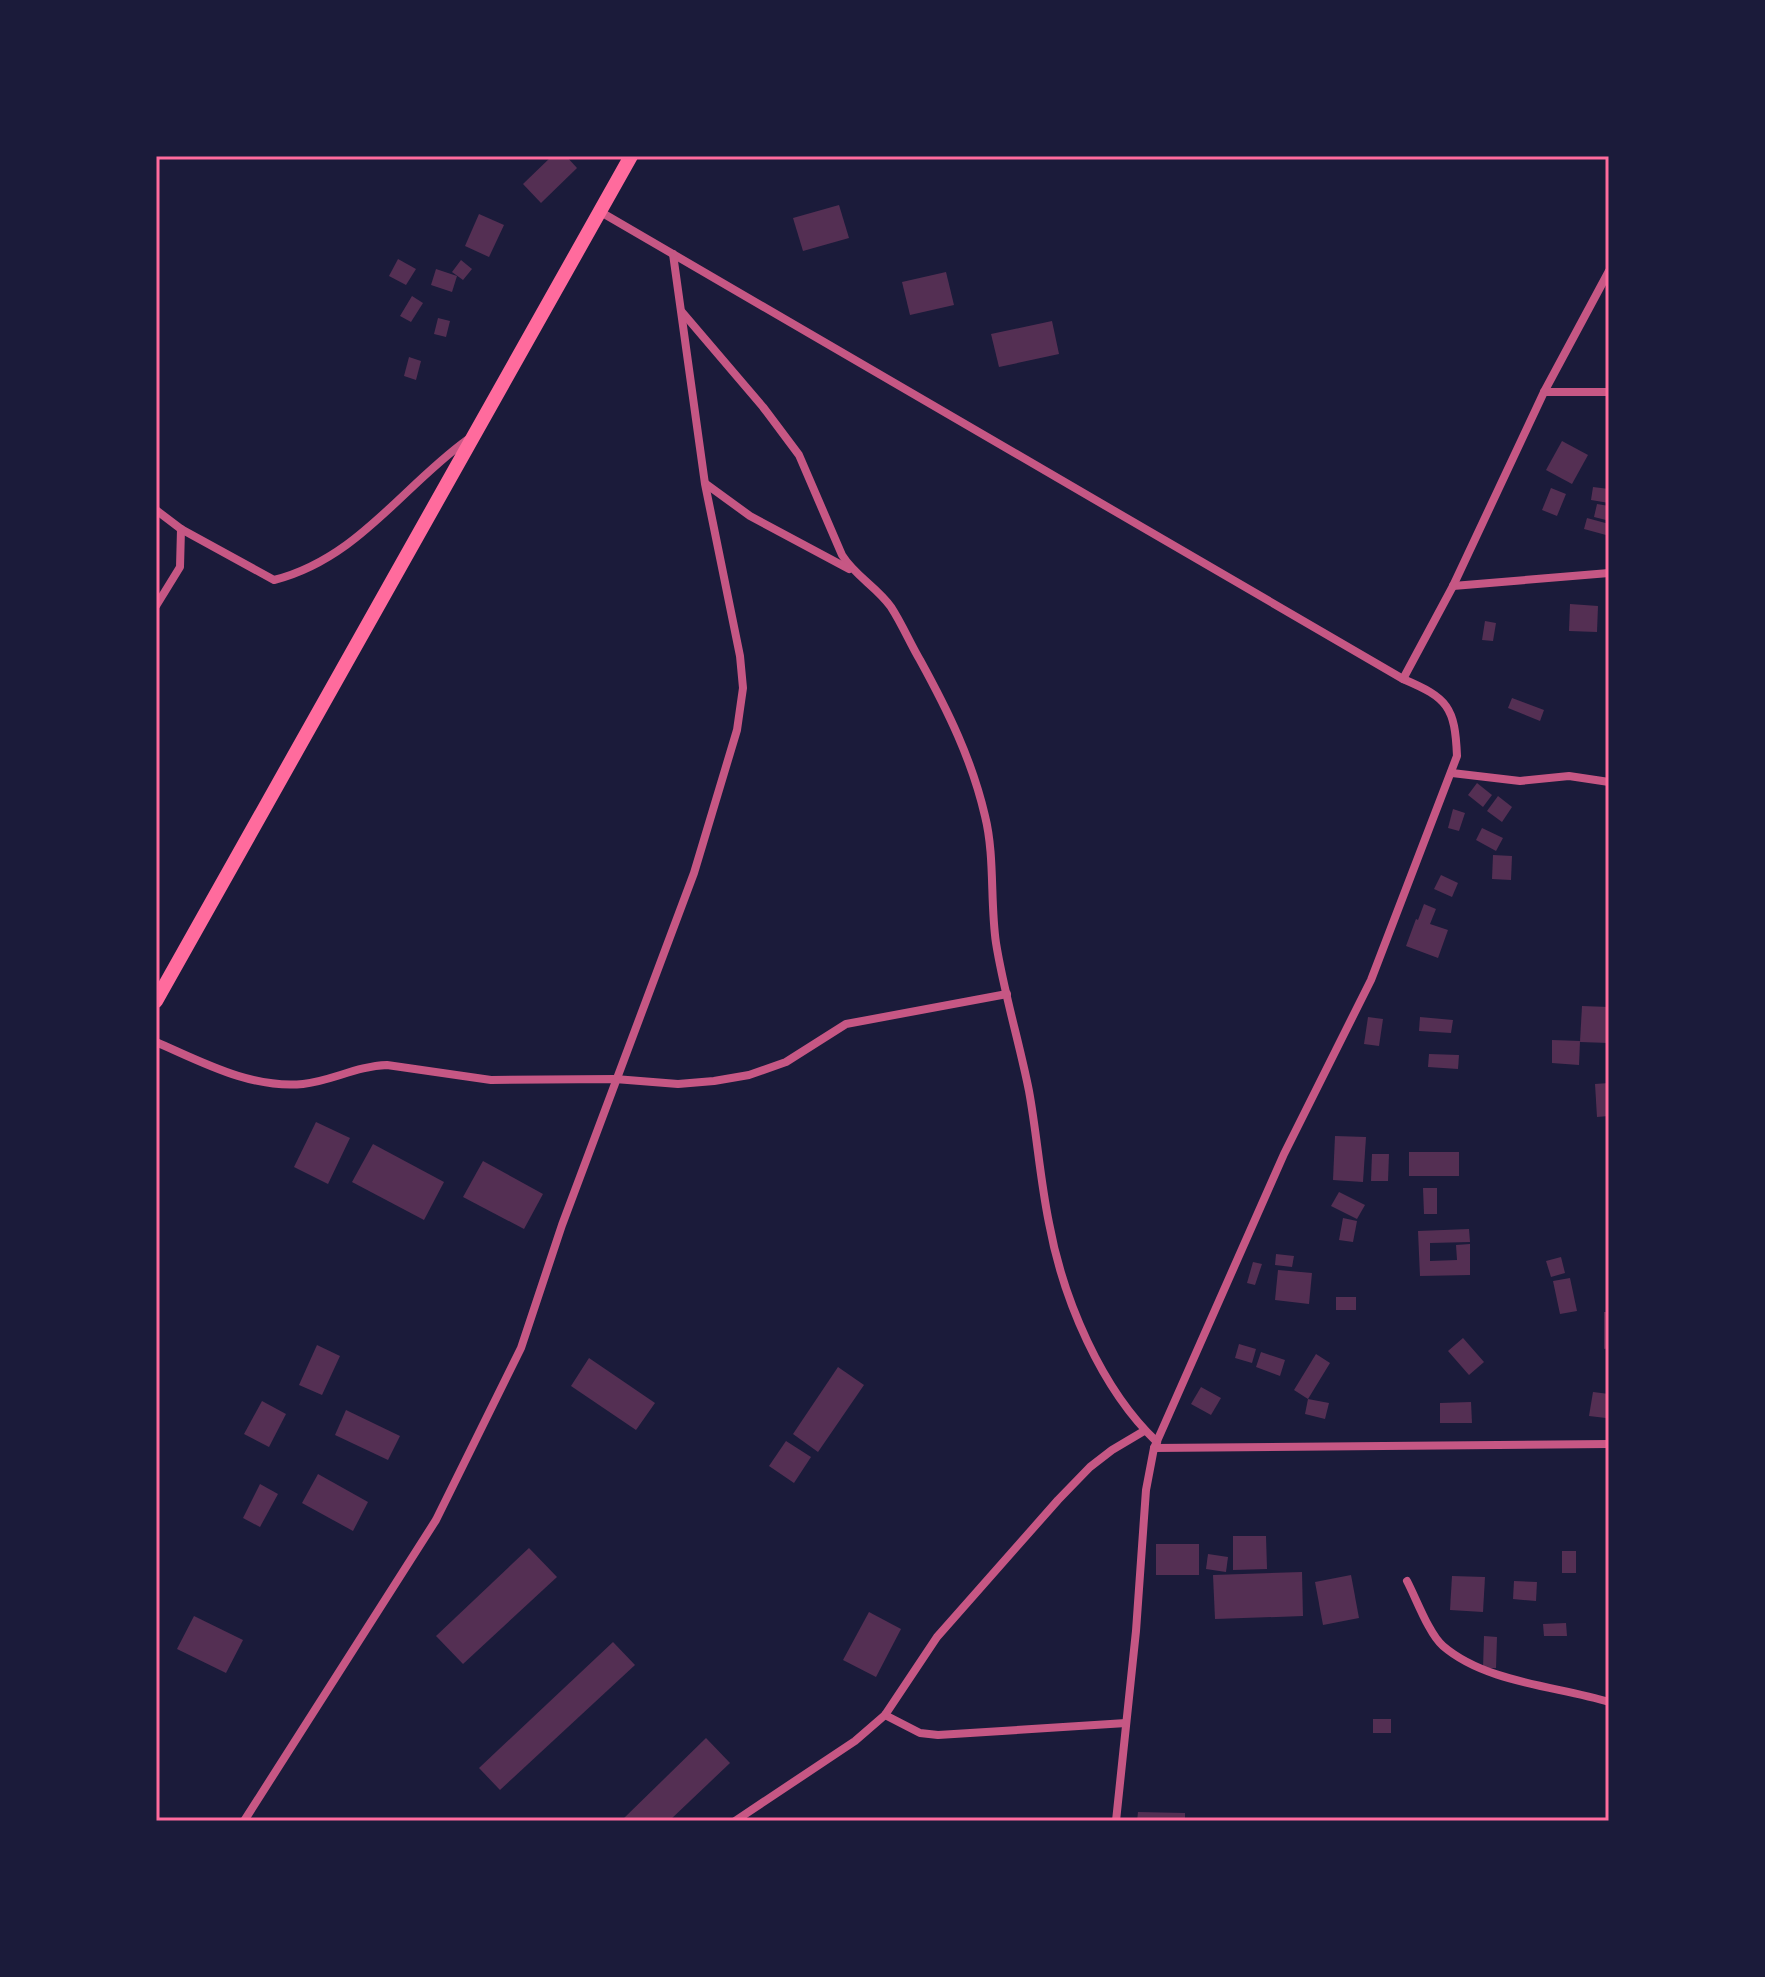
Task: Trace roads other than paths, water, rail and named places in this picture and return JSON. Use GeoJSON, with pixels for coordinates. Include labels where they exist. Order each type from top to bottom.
{"type":"FeatureCollection","features":[{"type":"Feature","properties":{"kind":"highway"},"geometry":{"type":"LineString","coordinates":[[156,1001],[631,156]]}},
{"type":"Feature","properties":{"kind":"street"},"geometry":{"type":"LineString","coordinates":[[599,211],[1403,679],[1433,692],[1453,717],[1457,756],[1452,773],[1371,980],[1284,1154],[1156,1445],[1146,1490],[1116,1821]]}},
{"type":"Feature","properties":{"kind":"street"},"geometry":{"type":"LineString","coordinates":[[244,1821],[443,1505],[521,1348],[615,1079],[694,873],[737,730],[743,688],[740,656],[705,484],[673,254]]}},
{"type":"Feature","properties":{"kind":"street"},"geometry":{"type":"LineString","coordinates":[[1403,679],[1453,586],[1544,392],[1609,271]]}},
{"type":"Feature","properties":{"kind":"street"},"geometry":{"type":"LineString","coordinates":[[681,312],[763,407],[799,455],[829,528],[851,570]]}},
{"type":"Feature","properties":{"kind":"street"},"geometry":{"type":"LineString","coordinates":[[1544,392],[1609,392]]}},
{"type":"Feature","properties":{"kind":"street"},"geometry":{"type":"LineString","coordinates":[[156,510],[181,529],[274,580],[333,555],[393,508],[441,459],[474,436]]}},
{"type":"Feature","properties":{"kind":"street"},"geometry":{"type":"LineString","coordinates":[[705,484],[750,516],[869,582],[890,606],[952,718],[966,750],[986,819],[997,946],[1029,1092],[1049,1224],[1060,1265],[1086,1339],[1102,1371],[1133,1419],[1156,1445],[1609,1444]]}},
{"type":"Feature","properties":{"kind":"street"},"geometry":{"type":"LineString","coordinates":[[156,606],[180,567],[181,529]]}},
{"type":"Feature","properties":{"kind":"street"},"geometry":{"type":"LineString","coordinates":[[1453,586],[1609,573]]}},
{"type":"Feature","properties":{"kind":"street"},"geometry":{"type":"LineString","coordinates":[[1452,773],[1520,781],[1569,776],[1609,782]]}},
{"type":"Feature","properties":{"kind":"street"},"geometry":{"type":"LineString","coordinates":[[156,1042],[227,1072],[283,1085],[305,1084],[369,1066],[387,1065],[491,1080],[615,1079],[678,1084],[749,1075],[786,1062],[846,1024],[1007,994]]}},
{"type":"Feature","properties":{"kind":"street"},"geometry":{"type":"LineString","coordinates":[[735,1821],[855,1741],[885,1715],[937,1637],[1058,1500],[1090,1467],[1144,1431]]}},
{"type":"Feature","properties":{"kind":"street"},"geometry":{"type":"LineString","coordinates":[[1407,1581],[1441,1645],[1464,1659],[1525,1683],[1609,1702]]}},
{"type":"Feature","properties":{"kind":"street"},"geometry":{"type":"LineString","coordinates":[[885,1715],[920,1733],[938,1735],[1126,1723]]}}]}
